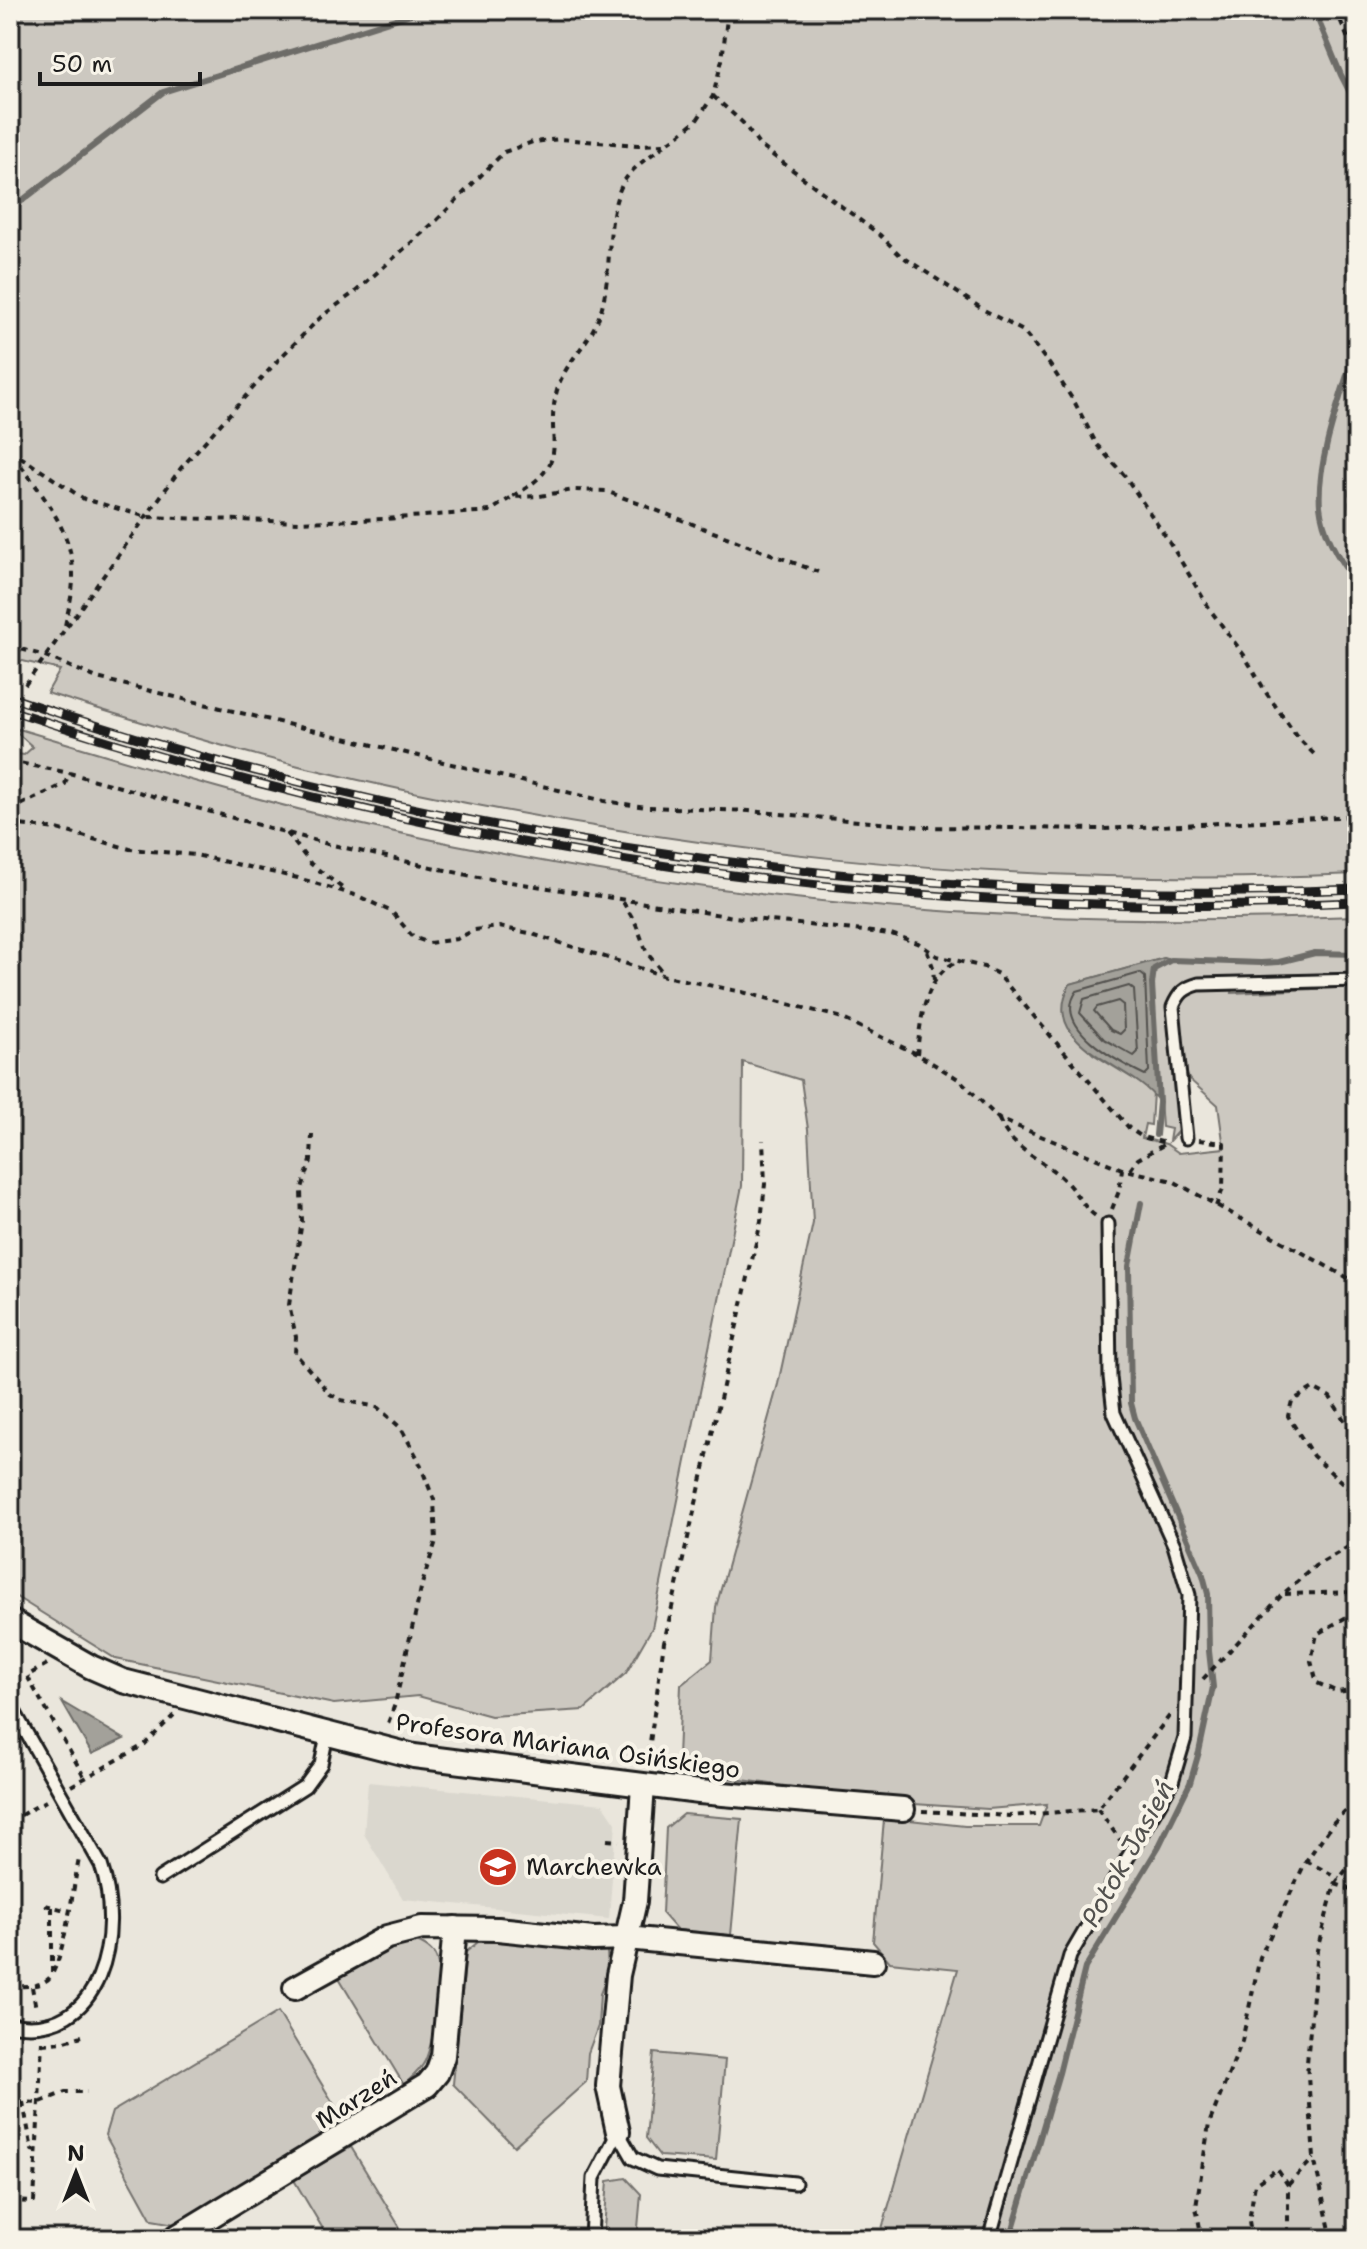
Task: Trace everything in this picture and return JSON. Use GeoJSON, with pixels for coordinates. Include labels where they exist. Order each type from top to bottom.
{"type":"FeatureCollection","features":[{"type":"Feature","properties":{"kind":"street","name":"Profesora Mariana Osińskiego"},"geometry":{"type":"LineString","coordinates":[[10,1621],[91,1667],[123,1681],[414,1756],[643,1786],[903,1809]]}},
{"type":"Feature","properties":{"kind":"street"},"geometry":{"type":"LineString","coordinates":[[618,2132],[608,2086],[618,1975],[635,1901],[643,1786]]}},
{"type":"Feature","properties":{"kind":"street"},"geometry":{"type":"LineString","coordinates":[[295,1988],[387,1937],[422,1928],[498,1929],[593,1939],[627,1938],[873,1962]]}},
{"type":"Feature","properties":{"kind":"street","name":"Marzeń"},"geometry":{"type":"LineString","coordinates":[[173,2239],[427,2085],[437,2073],[443,2056],[455,1928]]}},
{"type":"Feature","properties":{"kind":"lane"},"geometry":{"type":"LineString","coordinates":[[1186,1138],[1173,1007],[1178,994],[1187,987],[1199,984],[1357,980]]}},
{"type":"Feature","properties":{"kind":"lane"},"geometry":{"type":"LineString","coordinates":[[989,2239],[1070,1956],[1172,1782],[1185,1738],[1189,1595],[1183,1570],[1114,1413],[1111,1397],[1108,1224]]}},
{"type":"Feature","properties":{"kind":"lane"},"geometry":{"type":"LineString","coordinates":[[10,1704],[101,1865],[110,1909],[108,1954],[99,1980],[86,2001],[65,2017],[39,2024],[10,2024]]}},
{"type":"Feature","properties":{"kind":"lane"},"geometry":{"type":"LineString","coordinates":[[160,1878],[305,1786],[321,1764],[327,1735]]}},
{"type":"Feature","properties":{"kind":"lane"},"geometry":{"type":"LineString","coordinates":[[618,2132],[633,2158],[657,2169],[795,2183]]}},
{"type":"Feature","properties":{"kind":"lane"},"geometry":{"type":"LineString","coordinates":[[591,2239],[594,2178],[618,2132]]}},
{"type":"Feature","properties":{"kind":"path"},"geometry":{"type":"LineString","coordinates":[[10,450],[84,499],[147,517],[300,522],[490,511],[537,482],[552,463],[553,409],[559,385],[598,321],[608,282],[614,217],[621,186],[639,165],[697,120],[713,96],[722,60],[728,10]]}},
{"type":"Feature","properties":{"kind":"path"},"geometry":{"type":"LineString","coordinates":[[1336,10],[1357,60]]}},
{"type":"Feature","properties":{"kind":"path"},"geometry":{"type":"LineString","coordinates":[[713,96],[743,123],[759,145],[880,235],[900,255],[984,310],[1023,331],[1075,403],[1097,445],[1125,476],[1267,694],[1298,738],[1318,758]]}},
{"type":"Feature","properties":{"kind":"path"},"geometry":{"type":"LineString","coordinates":[[25,685],[181,468],[322,316],[355,292],[437,220],[504,152],[533,142],[560,139],[666,144]]}},
{"type":"Feature","properties":{"kind":"path"},"geometry":{"type":"LineString","coordinates":[[10,450],[56,514],[70,553],[73,575],[65,629]]}},
{"type":"Feature","properties":{"kind":"path"},"geometry":{"type":"LineString","coordinates":[[1357,454],[1350,481],[1350,501],[1357,531]]}},
{"type":"Feature","properties":{"kind":"path"},"geometry":{"type":"LineString","coordinates":[[512,497],[573,490],[606,491],[818,572]]}},
{"type":"Feature","properties":{"kind":"path"},"geometry":{"type":"LineString","coordinates":[[10,646],[45,656],[97,678],[604,801],[646,807],[749,811],[924,827],[1103,829],[1357,816]]}},
{"type":"Feature","properties":{"kind":"path"},"geometry":{"type":"LineString","coordinates":[[10,761],[69,773],[328,844],[472,876],[734,917],[891,934],[937,956],[984,967],[998,974],[1129,1128],[1142,1137],[1166,1143],[1138,1159],[1129,1171]]}},
{"type":"Feature","properties":{"kind":"path"},"geometry":{"type":"LineString","coordinates":[[10,810],[65,784],[69,773]]}},
{"type":"Feature","properties":{"kind":"path"},"geometry":{"type":"LineString","coordinates":[[10,824],[57,829],[130,849],[195,855],[298,878],[348,893],[392,912],[413,937],[429,943],[457,939],[474,930],[499,927],[529,933],[665,976],[839,1017],[917,1054],[960,1080],[999,1119],[1122,1169],[1173,1181],[1357,1283]]}},
{"type":"Feature","properties":{"kind":"path"},"geometry":{"type":"LineString","coordinates":[[286,831],[311,864],[348,893]]}},
{"type":"Feature","properties":{"kind":"path"},"geometry":{"type":"LineString","coordinates":[[622,901],[636,924],[647,953],[665,976]]}},
{"type":"Feature","properties":{"kind":"path"},"geometry":{"type":"LineString","coordinates":[[926,949],[933,967],[934,983]]}},
{"type":"Feature","properties":{"kind":"path"},"geometry":{"type":"LineString","coordinates":[[917,1054],[920,1024],[934,983],[940,973],[959,962]]}},
{"type":"Feature","properties":{"kind":"path"},"geometry":{"type":"LineString","coordinates":[[999,1119],[1004,1133],[1036,1161],[1063,1178],[1090,1212],[1108,1224],[1119,1191],[1122,1169]]}},
{"type":"Feature","properties":{"kind":"path"},"geometry":{"type":"LineString","coordinates":[[312,1134],[311,1161],[301,1191],[302,1221],[289,1305],[296,1337],[295,1353],[330,1394],[341,1400],[377,1407],[401,1428],[418,1459],[434,1500],[436,1541],[422,1584],[395,1704],[388,1726],[371,1745]]}},
{"type":"Feature","properties":{"kind":"path"},"geometry":{"type":"LineString","coordinates":[[1186,1138],[1224,1143],[1223,1189],[1216,1206]]}},
{"type":"Feature","properties":{"kind":"path"},"geometry":{"type":"LineString","coordinates":[[643,1786],[664,1642],[761,1221],[765,1184],[763,1140]]}},
{"type":"Feature","properties":{"kind":"path"},"geometry":{"type":"LineString","coordinates":[[1357,1441],[1330,1397],[1313,1388],[1292,1401],[1288,1416],[1313,1456],[1357,1496]]}},
{"type":"Feature","properties":{"kind":"path"},"geometry":{"type":"LineString","coordinates":[[903,1809],[1010,1816],[1098,1809],[1155,1733],[1283,1594],[1315,1566],[1357,1542]]}},
{"type":"Feature","properties":{"kind":"path"},"geometry":{"type":"LineString","coordinates":[[1283,1594],[1357,1592]]}},
{"type":"Feature","properties":{"kind":"path"},"geometry":{"type":"LineString","coordinates":[[1357,1615],[1350,1615],[1317,1634],[1311,1661],[1317,1683],[1338,1692],[1357,1689]]}},
{"type":"Feature","properties":{"kind":"path"},"geometry":{"type":"LineString","coordinates":[[55,1660],[27,1676],[85,1778]]}},
{"type":"Feature","properties":{"kind":"path"},"geometry":{"type":"LineString","coordinates":[[10,1821],[144,1745],[182,1707]]}},
{"type":"Feature","properties":{"kind":"path"},"geometry":{"type":"LineString","coordinates":[[1202,2239],[1196,2207],[1209,2124],[1242,2041],[1260,1957],[1306,1861],[1334,1822],[1357,1799]]}},
{"type":"Feature","properties":{"kind":"path"},"geometry":{"type":"LineString","coordinates":[[1348,1808],[1357,1817]]}},
{"type":"Feature","properties":{"kind":"path"},"geometry":{"type":"LineString","coordinates":[[1098,1809],[1131,1855]]}},
{"type":"Feature","properties":{"kind":"path"},"geometry":{"type":"LineString","coordinates":[[10,1986],[32,1987],[46,1982],[57,1966],[81,1851]]}},
{"type":"Feature","properties":{"kind":"path"},"geometry":{"type":"LineString","coordinates":[[1332,2239],[1314,2158],[1307,2063],[1317,1950],[1335,1884],[1357,1856]]}},
{"type":"Feature","properties":{"kind":"path"},"geometry":{"type":"LineString","coordinates":[[1306,1861],[1339,1878]]}},
{"type":"Feature","properties":{"kind":"path"},"geometry":{"type":"LineString","coordinates":[[1335,1884],[1357,1891]]}},
{"type":"Feature","properties":{"kind":"path"},"geometry":{"type":"LineString","coordinates":[[45,1905],[69,1911]]}},
{"type":"Feature","properties":{"kind":"path"},"geometry":{"type":"LineString","coordinates":[[52,1907],[52,1974]]}},
{"type":"Feature","properties":{"kind":"path"},"geometry":{"type":"LineString","coordinates":[[10,2201],[34,2202],[42,2044]]}},
{"type":"Feature","properties":{"kind":"path"},"geometry":{"type":"LineString","coordinates":[[36,2151],[32,2150],[20,2102],[38,2103],[65,2092],[87,2092]]}},
{"type":"Feature","properties":{"kind":"path"},"geometry":{"type":"LineString","coordinates":[[1288,2185],[1314,2158]]}},
{"type":"Feature","properties":{"kind":"path"},"geometry":{"type":"LineString","coordinates":[[1252,2239],[1249,2221],[1255,2184],[1277,2169],[1288,2185],[1288,2239]]}},
{"type":"Feature","properties":{"kind":"shaded area"},"geometry":{"type":"Polygon","coordinates":[[[10,10],[1357,10],[1357,874],[1092,876],[827,858],[695,842],[563,821],[303,767],[47,693],[60,670],[10,658],[10,10]]]}},
{"type":"Feature","properties":{"kind":"shaded area"},"geometry":{"type":"Polygon","coordinates":[[[19,729],[244,795],[381,829],[542,861],[704,887],[867,905],[1030,916],[1194,919],[1357,916],[1357,974],[1193,980],[1175,992],[1168,1012],[1178,1131],[1169,1141],[1171,1129],[1162,1127],[1152,984],[1154,969],[1169,961],[1164,958],[1071,984],[1073,1034],[1093,1054],[1153,1092],[1151,1125],[1145,1124],[1142,1138],[1166,1144],[1179,1153],[1224,1148],[1218,1105],[1189,1079],[1182,1063],[1178,1007],[1183,996],[1191,990],[1233,988],[1232,993],[1357,987],[1357,2239],[879,2239],[958,1969],[890,1962],[873,1942],[884,1820],[965,1826],[1039,1826],[1047,1804],[988,1809],[914,1804],[706,1775],[685,1769],[678,1757],[681,1685],[712,1660],[716,1607],[778,1384],[813,1223],[808,1129],[801,1080],[743,1062],[742,1186],[652,1628],[626,1673],[584,1710],[491,1716],[418,1696],[334,1704],[116,1659],[10,1593],[10,753],[24,755],[33,747],[16,732],[19,729]]]}},
{"type":"Feature","properties":{"kind":"shaded area","name":"Marchewka"},"geometry":{"type":"Polygon","coordinates":[[[368,1782],[603,1804],[616,1823],[609,1919],[403,1899],[364,1834],[368,1782]]]}},
{"type":"Feature","properties":{"kind":"shaded area"},"geometry":{"type":"Polygon","coordinates":[[[683,1814],[742,1819],[731,1935],[677,1930],[662,1913],[666,1828],[683,1814]]]}},
{"type":"Feature","properties":{"kind":"shaded area"},"geometry":{"type":"Polygon","coordinates":[[[484,1937],[607,1950],[608,1973],[600,1994],[598,2026],[588,2053],[586,2082],[514,2146],[453,2084],[466,1952],[484,1937]]]}},
{"type":"Feature","properties":{"kind":"shaded area"},"geometry":{"type":"Polygon","coordinates":[[[407,1939],[425,1946],[434,1954],[439,1991],[435,2024],[425,2061],[404,2085],[338,1976],[390,1944],[407,1939]]]}},
{"type":"Feature","properties":{"kind":"shaded area"},"geometry":{"type":"Polygon","coordinates":[[[278,2012],[344,2121],[175,2224],[152,2220],[105,2135],[112,2112],[278,2012]]]}},
{"type":"Feature","properties":{"kind":"shaded area"},"geometry":{"type":"Polygon","coordinates":[[[654,2053],[725,2060],[716,2160],[660,2156],[646,2138],[654,2053]]]}},
{"type":"Feature","properties":{"kind":"shaded area"},"geometry":{"type":"Polygon","coordinates":[[[351,2147],[407,2239],[329,2239],[294,2180],[351,2147]]]}},
{"type":"Feature","properties":{"kind":"shaded area"},"geometry":{"type":"Polygon","coordinates":[[[626,2178],[641,2194],[637,2239],[603,2239],[608,2181],[626,2178]]]}},
{"type":"Feature","properties":{"kind":"water"},"geometry":{"type":"Polygon","coordinates":[[[1164,958],[1171,960],[1154,969],[1152,984],[1159,1102],[1146,1088],[1077,1039],[1066,1024],[1063,1006],[1070,984],[1164,958]]]}},
{"type":"Feature","properties":{"kind":"water"},"geometry":{"type":"Polygon","coordinates":[[[62,1702],[124,1739],[92,1754],[62,1702]]]}},
{"type":"Feature","properties":{"kind":"waterway"},"geometry":{"type":"LineString","coordinates":[[10,210],[163,92],[424,10]]}},
{"type":"Feature","properties":{"kind":"waterway","name":"Potok Jasień"},"geometry":{"type":"LineString","coordinates":[[1314,10],[1357,106]]}},
{"type":"Feature","properties":{"kind":"waterway"},"geometry":{"type":"LineString","coordinates":[[1357,342],[1327,446],[1320,487],[1320,506],[1329,538],[1357,584]]}},
{"type":"Feature","properties":{"kind":"waterway","name":"Potok Jasień"},"geometry":{"type":"LineString","coordinates":[[1156,1135],[1159,1102],[1152,984],[1154,969],[1171,960],[1261,963],[1315,953],[1357,954]]}},
{"type":"Feature","properties":{"kind":"waterway","name":"Potok Jasień"},"geometry":{"type":"LineString","coordinates":[[1010,2239],[1059,2073],[1085,1968],[1159,1846],[1190,1783],[1213,1687],[1208,1594],[1203,1575],[1131,1403],[1129,1266],[1141,1203]]}},
{"type":"Feature","properties":{"kind":"railway"},"geometry":{"type":"LineString","coordinates":[[10,697],[170,748],[335,791],[504,826],[674,854],[846,875],[1018,887],[1189,892],[1357,889]]}},
{"type":"Feature","properties":{"kind":"railway"},"geometry":{"type":"LineString","coordinates":[[10,710],[173,760],[339,803],[506,839],[675,867],[845,888],[1015,901],[1186,905],[1357,902]]}},
{"type":"Feature","properties":{"kind":"place","name":"Marchewka"},"geometry":{"type":"Point","coordinates":[498,1867]}}]}
